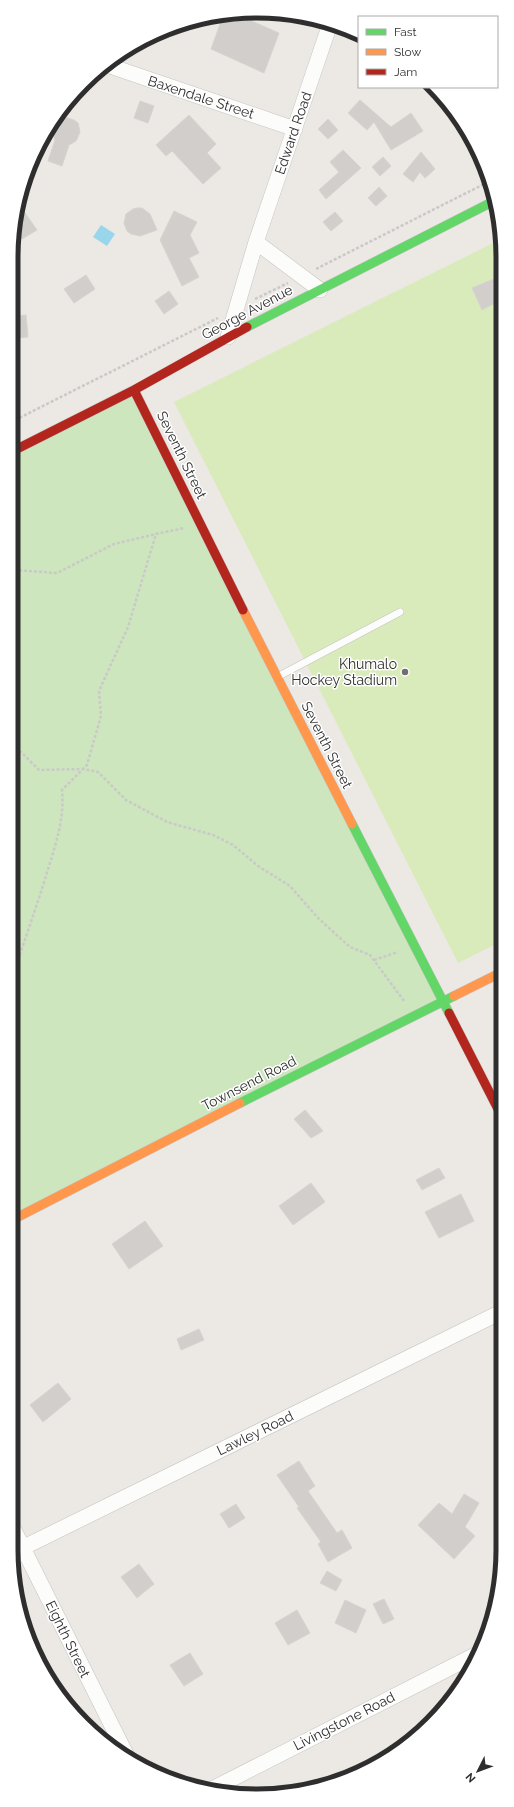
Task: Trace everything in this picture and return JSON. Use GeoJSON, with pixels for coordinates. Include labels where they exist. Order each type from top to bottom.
{"type":"FeatureCollection","features":[{"type":"Feature","properties":{"kind":"street","name":"Edward Road"},"geometry":{"type":"LineString","coordinates":[[228,337],[256,242],[328,29]]}},
{"type":"Feature","properties":{"kind":"street","name":"Baxendale Street"},"geometry":{"type":"LineString","coordinates":[[112,67],[295,128]]}},
{"type":"Feature","properties":{"kind":"street","name":"George Avenue"},"geometry":{"type":"LineString","coordinates":[[18,448],[134,390],[228,337],[490,203]]}},
{"type":"Feature","properties":{"kind":"street"},"geometry":{"type":"LineString","coordinates":[[256,242],[320,290]]}},
{"type":"Feature","properties":{"kind":"street","name":"Seventh Street"},"geometry":{"type":"LineString","coordinates":[[134,390],[277,677],[496,1105]]}},
{"type":"Feature","properties":{"kind":"street","name":"Townsend Road"},"geometry":{"type":"LineString","coordinates":[[18,1217],[166,1140],[496,975]]}},
{"type":"Feature","properties":{"kind":"street","name":"Lawley Road"},"geometry":{"type":"LineString","coordinates":[[18,1550],[496,1314]]}},
{"type":"Feature","properties":{"kind":"street","name":"Eighth Street"},"geometry":{"type":"LineString","coordinates":[[18,1552],[123,1748]]}},
{"type":"Feature","properties":{"kind":"street","name":"Livingstone Road"},"geometry":{"type":"LineString","coordinates":[[219,1786],[470,1657]]}},
{"type":"Feature","properties":{"kind":"lane"},"geometry":{"type":"LineString","coordinates":[[277,677],[400,612]]}},
{"type":"Feature","properties":{"kind":"path"},"geometry":{"type":"LineString","coordinates":[[18,418],[484,184]]}},
{"type":"Feature","properties":{"kind":"path"},"geometry":{"type":"LineString","coordinates":[[18,570],[57,573],[114,544],[201,524]]}},
{"type":"Feature","properties":{"kind":"path"},"geometry":{"type":"LineString","coordinates":[[18,960],[60,827],[63,803],[62,790],[87,765],[101,716],[99,692],[128,627],[156,534]]}},
{"type":"Feature","properties":{"kind":"path"},"geometry":{"type":"LineString","coordinates":[[18,752],[21,752],[39,770],[83,769],[98,772],[126,800],[167,822],[213,835],[233,845],[258,866],[290,886],[318,918],[350,947],[370,955],[401,995],[412,1016]]}},
{"type":"Feature","properties":{"kind":"path"},"geometry":{"type":"LineString","coordinates":[[374,960],[400,951],[412,941]]}},
{"type":"Feature","properties":{"kind":"green space","name":"Khumalo Hockey Stadium"},"geometry":{"type":"Polygon","coordinates":[[[495,242],[496,944],[458,963],[174,402],[495,242]]]}},
{"type":"Feature","properties":{"kind":"green space"},"geometry":{"type":"Polygon","coordinates":[[[134,390],[442,1001],[18,1215],[18,451],[134,390]]]}},
{"type":"Feature","properties":{"kind":"water"},"geometry":{"type":"Polygon","coordinates":[[[101,225],[115,234],[107,246],[93,237],[101,225]]]}},
{"type":"Feature","properties":{"kind":"building"},"geometry":{"type":"Polygon","coordinates":[[[246,19],[279,33],[264,73],[211,49],[221,21],[246,19]]]}},
{"type":"Feature","properties":{"kind":"building"},"geometry":{"type":"Polygon","coordinates":[[[360,100],[391,127],[411,113],[423,131],[391,150],[374,122],[367,130],[348,113],[360,100]]]}},
{"type":"Feature","properties":{"kind":"building"},"geometry":{"type":"Polygon","coordinates":[[[140,101],[154,106],[148,123],[134,118],[140,101]]]}},
{"type":"Feature","properties":{"kind":"building"},"geometry":{"type":"Polygon","coordinates":[[[189,115],[216,144],[207,153],[221,168],[203,184],[172,151],[166,156],[156,145],[189,115]]]}},
{"type":"Feature","properties":{"kind":"building"},"geometry":{"type":"Polygon","coordinates":[[[63,118],[74,120],[78,123],[80,132],[76,141],[69,145],[62,166],[48,161],[55,140],[52,133],[63,118]]]}},
{"type":"Feature","properties":{"kind":"building"},"geometry":{"type":"Polygon","coordinates":[[[328,119],[338,130],[328,139],[318,129],[328,119]]]}},
{"type":"Feature","properties":{"kind":"building"},"geometry":{"type":"Polygon","coordinates":[[[343,150],[361,168],[326,199],[319,190],[339,172],[330,162],[343,150]]]}},
{"type":"Feature","properties":{"kind":"building"},"geometry":{"type":"Polygon","coordinates":[[[421,152],[435,169],[425,178],[420,172],[413,182],[403,174],[421,152]]]}},
{"type":"Feature","properties":{"kind":"building"},"geometry":{"type":"Polygon","coordinates":[[[383,157],[391,166],[380,176],[372,167],[383,157]]]}},
{"type":"Feature","properties":{"kind":"building"},"geometry":{"type":"Polygon","coordinates":[[[379,187],[387,196],[376,206],[368,198],[379,187]]]}},
{"type":"Feature","properties":{"kind":"building"},"geometry":{"type":"Polygon","coordinates":[[[137,208],[142,208],[150,214],[157,230],[140,236],[131,234],[127,231],[124,223],[126,214],[137,208]]]}},
{"type":"Feature","properties":{"kind":"building"},"geometry":{"type":"Polygon","coordinates":[[[23,210],[37,230],[22,239],[19,235],[23,210]]]}},
{"type":"Feature","properties":{"kind":"building"},"geometry":{"type":"Polygon","coordinates":[[[174,211],[197,222],[190,235],[199,253],[189,258],[199,277],[182,286],[160,240],[174,211]]]}},
{"type":"Feature","properties":{"kind":"building"},"geometry":{"type":"Polygon","coordinates":[[[335,212],[343,221],[331,231],[323,222],[335,212]]]}},
{"type":"Feature","properties":{"kind":"building"},"geometry":{"type":"Polygon","coordinates":[[[86,275],[95,289],[74,303],[64,289],[86,275]]]}},
{"type":"Feature","properties":{"kind":"building"},"geometry":{"type":"Polygon","coordinates":[[[496,278],[496,303],[482,310],[472,288],[496,278]]]}},
{"type":"Feature","properties":{"kind":"building"},"geometry":{"type":"Polygon","coordinates":[[[169,291],[178,304],[164,314],[155,301],[169,291]]]}},
{"type":"Feature","properties":{"kind":"building"},"geometry":{"type":"Polygon","coordinates":[[[26,315],[28,337],[18,338],[18,316],[26,315]]]}},
{"type":"Feature","properties":{"kind":"building"},"geometry":{"type":"Polygon","coordinates":[[[305,1110],[323,1131],[311,1138],[294,1119],[305,1110]]]}},
{"type":"Feature","properties":{"kind":"building"},"geometry":{"type":"Polygon","coordinates":[[[439,1168],[445,1178],[422,1190],[416,1180],[439,1168]]]}},
{"type":"Feature","properties":{"kind":"building"},"geometry":{"type":"Polygon","coordinates":[[[311,1183],[325,1202],[293,1225],[279,1206],[311,1183]]]}},
{"type":"Feature","properties":{"kind":"building"},"geometry":{"type":"Polygon","coordinates":[[[461,1194],[474,1221],[439,1238],[425,1212],[461,1194]]]}},
{"type":"Feature","properties":{"kind":"building"},"geometry":{"type":"Polygon","coordinates":[[[145,1221],[163,1246],[129,1269],[112,1244],[145,1221]]]}},
{"type":"Feature","properties":{"kind":"building"},"geometry":{"type":"Polygon","coordinates":[[[199,1329],[204,1340],[181,1350],[177,1339],[199,1329]]]}},
{"type":"Feature","properties":{"kind":"building"},"geometry":{"type":"Polygon","coordinates":[[[58,1383],[71,1399],[43,1422],[30,1405],[58,1383]]]}},
{"type":"Feature","properties":{"kind":"building"},"geometry":{"type":"Polygon","coordinates":[[[299,1461],[315,1486],[308,1491],[337,1533],[342,1530],[352,1548],[328,1562],[318,1544],[321,1542],[297,1508],[299,1507],[277,1475],[299,1461]]]}},
{"type":"Feature","properties":{"kind":"building"},"geometry":{"type":"Polygon","coordinates":[[[464,1494],[479,1503],[465,1527],[475,1536],[454,1559],[418,1525],[439,1503],[452,1514],[464,1494]]]}},
{"type":"Feature","properties":{"kind":"building"},"geometry":{"type":"Polygon","coordinates":[[[236,1504],[245,1518],[229,1528],[220,1514],[236,1504]]]}},
{"type":"Feature","properties":{"kind":"building"},"geometry":{"type":"Polygon","coordinates":[[[139,1564],[154,1584],[137,1598],[121,1577],[139,1564]]]}},
{"type":"Feature","properties":{"kind":"building"},"geometry":{"type":"Polygon","coordinates":[[[327,1571],[342,1580],[336,1591],[320,1583],[327,1571]]]}},
{"type":"Feature","properties":{"kind":"building"},"geometry":{"type":"Polygon","coordinates":[[[384,1599],[394,1619],[383,1624],[373,1604],[384,1599]]]}},
{"type":"Feature","properties":{"kind":"building"},"geometry":{"type":"Polygon","coordinates":[[[345,1600],[366,1610],[356,1633],[335,1623],[345,1600]]]}},
{"type":"Feature","properties":{"kind":"building"},"geometry":{"type":"Polygon","coordinates":[[[297,1610],[310,1633],[288,1645],[275,1623],[297,1610]]]}},
{"type":"Feature","properties":{"kind":"building"},"geometry":{"type":"Polygon","coordinates":[[[190,1653],[203,1674],[184,1686],[170,1665],[190,1653]]]}},
{"type":"Feature","properties":{"kind":"traffic: fast"},"geometry":{"type":"LineString","coordinates":[[247,327],[490,203]]}},
{"type":"Feature","properties":{"kind":"traffic: fast"},"geometry":{"type":"LineString","coordinates":[[352,824],[449,1013]]}},
{"type":"Feature","properties":{"kind":"traffic: fast"},"geometry":{"type":"LineString","coordinates":[[240,1103],[454,996]]}},
{"type":"Feature","properties":{"kind":"traffic: slow"},"geometry":{"type":"LineString","coordinates":[[243,610],[352,824]]}},
{"type":"Feature","properties":{"kind":"traffic: slow"},"geometry":{"type":"LineString","coordinates":[[454,996],[496,975]]}},
{"type":"Feature","properties":{"kind":"traffic: slow"},"geometry":{"type":"LineString","coordinates":[[18,1217],[240,1103]]}},
{"type":"Feature","properties":{"kind":"traffic: jam"},"geometry":{"type":"LineString","coordinates":[[18,448],[134,390],[247,327]]}},
{"type":"Feature","properties":{"kind":"traffic: jam"},"geometry":{"type":"LineString","coordinates":[[134,390],[243,610]]}},
{"type":"Feature","properties":{"kind":"traffic: jam"},"geometry":{"type":"LineString","coordinates":[[449,1013],[496,1105]]}},
{"type":"Feature","properties":{"kind":"place","name":"Khumalo Hockey Stadium"},"geometry":{"type":"Point","coordinates":[405,672]}}]}
